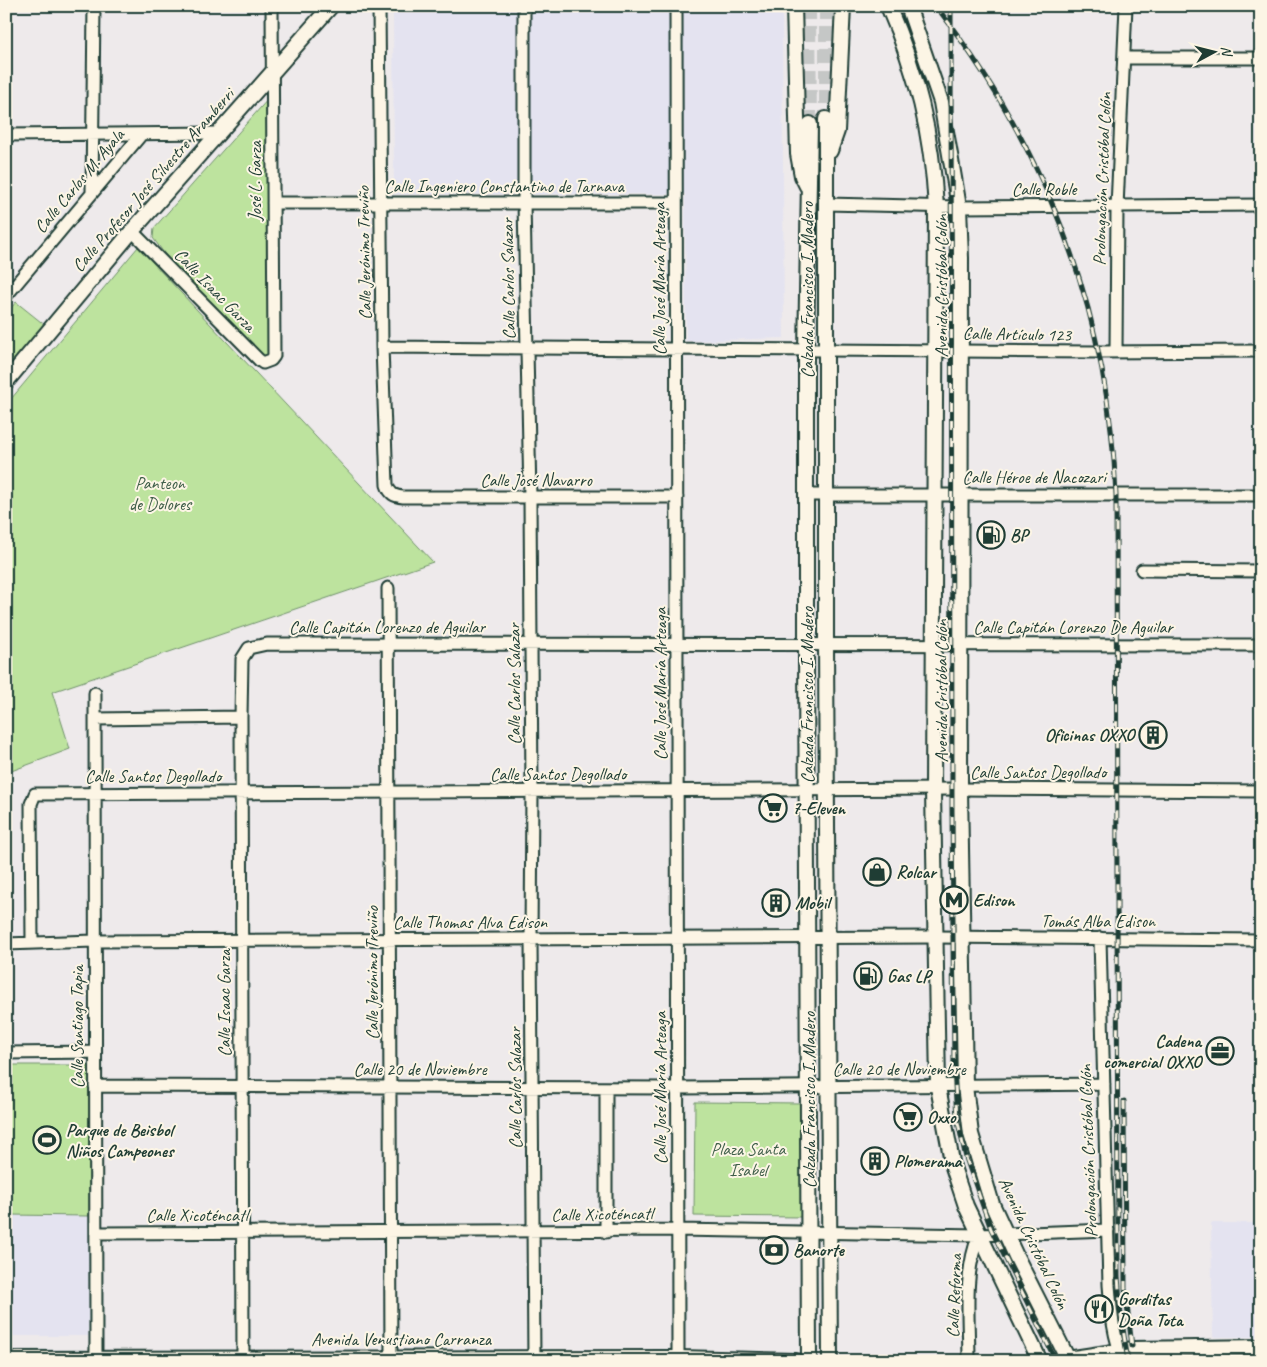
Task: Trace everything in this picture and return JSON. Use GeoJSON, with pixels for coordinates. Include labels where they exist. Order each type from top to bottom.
{"type":"FeatureCollection","features":[{"type":"Feature","properties":{"kind":"main road","name":"Calle Profesor José Silvestre Aramberri"},"geometry":{"type":"LineString","coordinates":[[6,382],[216,133],[331,6]]}},
{"type":"Feature","properties":{"kind":"main road"},"geometry":{"type":"LineString","coordinates":[[794,6],[798,154],[802,176],[810,192]]}},
{"type":"Feature","properties":{"kind":"main road"},"geometry":{"type":"LineString","coordinates":[[827,158],[837,130],[843,6]]}},
{"type":"Feature","properties":{"kind":"main road","name":"Avenida Cristóbal Colón"},"geometry":{"type":"LineString","coordinates":[[888,6],[908,52],[923,106],[933,164],[936,207],[934,790],[938,1087],[953,1167],[979,1235],[1040,1361]]}},
{"type":"Feature","properties":{"kind":"main road","name":"Avenida Cristóbal Colón"},"geometry":{"type":"LineString","coordinates":[[908,6],[941,102],[959,207],[960,789],[965,1086],[976,1156],[992,1204],[1005,1234],[1069,1360]]}},
{"type":"Feature","properties":{"kind":"main road"},"geometry":{"type":"LineString","coordinates":[[908,52],[923,48]]}},
{"type":"Feature","properties":{"kind":"main road","name":"Calzada Francisco I. Madero"},"geometry":{"type":"LineString","coordinates":[[826,119],[826,790],[830,1361]]}},
{"type":"Feature","properties":{"kind":"main road","name":"Calzada Francisco I. Madero"},"geometry":{"type":"LineString","coordinates":[[809,1361],[806,351],[810,124]]}},
{"type":"Feature","properties":{"kind":"main road"},"geometry":{"type":"LineString","coordinates":[[1054,1361],[1261,1348]]}},
{"type":"Feature","properties":{"kind":"main road","name":"Avenida Venustiano Carranza"},"geometry":{"type":"LineString","coordinates":[[6,1359],[678,1359],[796,1361]]}},
{"type":"Feature","properties":{"kind":"street"},"geometry":{"type":"LineString","coordinates":[[92,191],[91,135],[94,6]]}},
{"type":"Feature","properties":{"kind":"street","name":"José L. Garza"},"geometry":{"type":"LineString","coordinates":[[272,6],[274,356]]}},
{"type":"Feature","properties":{"kind":"street","name":"Calle Jerónimo Treviño"},"geometry":{"type":"LineString","coordinates":[[379,6],[382,347],[387,485],[390,492],[395,496]]}},
{"type":"Feature","properties":{"kind":"street","name":"Calle Carlos Salazar"},"geometry":{"type":"LineString","coordinates":[[524,6],[524,203],[530,497],[534,1359]]}},
{"type":"Feature","properties":{"kind":"street","name":"Calle José María Arteaga"},"geometry":{"type":"LineString","coordinates":[[676,6],[678,1359]]}},
{"type":"Feature","properties":{"kind":"street","name":"Prolongación Cristóbal Colón"},"geometry":{"type":"LineString","coordinates":[[1116,352],[1117,206],[1126,6]]}},
{"type":"Feature","properties":{"kind":"street"},"geometry":{"type":"LineString","coordinates":[[1124,58],[1261,58]]}},
{"type":"Feature","properties":{"kind":"street"},"geometry":{"type":"LineString","coordinates":[[6,134],[141,135],[216,133]]}},
{"type":"Feature","properties":{"kind":"street","name":"Calle Carlos M. Ayala"},"geometry":{"type":"LineString","coordinates":[[6,296],[92,191],[141,135]]}},
{"type":"Feature","properties":{"kind":"street","name":"Calle Ingeniero Constantino de Tarnava"},"geometry":{"type":"LineString","coordinates":[[273,203],[676,203]]}},
{"type":"Feature","properties":{"kind":"street","name":"Calle Roble"},"geometry":{"type":"LineString","coordinates":[[826,204],[936,207],[1261,205]]}},
{"type":"Feature","properties":{"kind":"street","name":"Calle Isaac Garza"},"geometry":{"type":"LineString","coordinates":[[132,231],[259,360],[267,362],[274,356]]}},
{"type":"Feature","properties":{"kind":"street","name":"Calle Artículo 123"},"geometry":{"type":"LineString","coordinates":[[382,347],[806,351],[1261,351]]}},
{"type":"Feature","properties":{"kind":"street","name":"Calle Héroe de Nacozari"},"geometry":{"type":"LineString","coordinates":[[807,495],[1261,495]]}},
{"type":"Feature","properties":{"kind":"street","name":"Calle José Navarro"},"geometry":{"type":"LineString","coordinates":[[395,496],[676,497]]}},
{"type":"Feature","properties":{"kind":"street"},"geometry":{"type":"LineString","coordinates":[[1142,570],[1261,571]]}},
{"type":"Feature","properties":{"kind":"street","name":"Calle Jerónimo Treviño"},"geometry":{"type":"LineString","coordinates":[[388,588],[391,1359]]}},
{"type":"Feature","properties":{"kind":"street","name":"Calle Capitán Lorenzo de Aguilar"},"geometry":{"type":"LineString","coordinates":[[249,648],[267,644],[826,645]]}},
{"type":"Feature","properties":{"kind":"street","name":"Calle Capitán Lorenzo De Aguilar"},"geometry":{"type":"LineString","coordinates":[[826,645],[1261,645]]}},
{"type":"Feature","properties":{"kind":"street","name":"Calle Isaac Garza"},"geometry":{"type":"LineString","coordinates":[[242,1359],[240,717],[242,659],[249,648]]}},
{"type":"Feature","properties":{"kind":"street","name":"Calle Santiago Tapia"},"geometry":{"type":"LineString","coordinates":[[96,693],[94,794],[96,1359]]}},
{"type":"Feature","properties":{"kind":"street"},"geometry":{"type":"LineString","coordinates":[[95,719],[240,717]]}},
{"type":"Feature","properties":{"kind":"street","name":"Calle Santos Degollado"},"geometry":{"type":"LineString","coordinates":[[32,942],[30,804],[35,794],[960,789],[1261,791]]}},
{"type":"Feature","properties":{"kind":"street","name":"Tomás Alba Edison"},"geometry":{"type":"LineString","coordinates":[[935,937],[1261,940]]}},
{"type":"Feature","properties":{"kind":"street","name":"Calle Thomas Alva Edison"},"geometry":{"type":"LineString","coordinates":[[6,944],[94,941],[935,937]]}},
{"type":"Feature","properties":{"kind":"street","name":"Prolongación Cristóbal Colón"},"geometry":{"type":"LineString","coordinates":[[1100,938],[1109,1285],[1121,1356]]}},
{"type":"Feature","properties":{"kind":"street"},"geometry":{"type":"LineString","coordinates":[[6,1053],[94,1052]]}},
{"type":"Feature","properties":{"kind":"street","name":"Calle 20 de Noviembre"},"geometry":{"type":"LineString","coordinates":[[95,1086],[677,1088],[1104,1084]]}},
{"type":"Feature","properties":{"kind":"street"},"geometry":{"type":"LineString","coordinates":[[606,1088],[606,1232]]}},
{"type":"Feature","properties":{"kind":"street","name":"Calle Xicoténcatl"},"geometry":{"type":"LineString","coordinates":[[97,1233],[606,1232],[677,1230],[979,1235],[1108,1230]]}},
{"type":"Feature","properties":{"kind":"street","name":"Calle Reforma"},"geometry":{"type":"LineString","coordinates":[[969,1361],[969,1274],[974,1247],[979,1235]]}},
{"type":"Feature","properties":{"kind":"shaded area"},"geometry":{"type":"Polygon","coordinates":[[[393,6],[782,6],[784,338],[686,341],[685,194],[394,194],[393,6]]]}},
{"type":"Feature","properties":{"kind":"shaded area"},"geometry":{"type":"Polygon","coordinates":[[[10,1215],[89,1216],[88,1336],[9,1336],[10,1215]]]}},
{"type":"Feature","properties":{"kind":"shaded area"},"geometry":{"type":"Polygon","coordinates":[[[1211,1223],[1261,1223],[1261,1337],[1213,1337],[1211,1223]]]}},
{"type":"Feature","properties":{"kind":"green space"},"geometry":{"type":"Polygon","coordinates":[[[269,98],[274,356],[263,359],[164,253],[153,238],[154,228],[269,98]]]}},
{"type":"Feature","properties":{"kind":"green space","name":"Panteon de Dolores"},"geometry":{"type":"Polygon","coordinates":[[[138,247],[433,562],[52,692],[70,749],[6,773],[6,405],[138,247]]]}},
{"type":"Feature","properties":{"kind":"green space"},"geometry":{"type":"Polygon","coordinates":[[[16,302],[46,326],[6,374],[6,314],[16,302]]]}},
{"type":"Feature","properties":{"kind":"green space","name":"Parque de Beisbol Niños Campeones"},"geometry":{"type":"Polygon","coordinates":[[[6,1065],[89,1065],[89,1216],[10,1215],[6,1219],[6,1065]]]}},
{"type":"Feature","properties":{"kind":"green space","name":"Plaza Santa Isabel"},"geometry":{"type":"Polygon","coordinates":[[[695,1102],[802,1103],[802,1217],[694,1216],[695,1102]]]}},
{"type":"Feature","properties":{"kind":"tunnel"},"geometry":{"type":"LineString","coordinates":[[809,6],[810,124]]}},
{"type":"Feature","properties":{"kind":"tunnel"},"geometry":{"type":"LineString","coordinates":[[826,6],[826,119]]}},
{"type":"Feature","properties":{"kind":"railway"},"geometry":{"type":"LineString","coordinates":[[936,6],[975,61],[1010,117],[1039,176],[1065,236],[1085,298],[1100,362],[1111,428],[1116,495],[1118,1276],[1121,1316],[1128,1361]]}},
{"type":"Feature","properties":{"kind":"railway"},"geometry":{"type":"LineString","coordinates":[[951,6],[952,809],[954,1068],[957,1118],[966,1158],[991,1229],[1056,1361]]}},
{"type":"Feature","properties":{"kind":"railway"},"geometry":{"type":"LineString","coordinates":[[1124,1101],[1125,1289],[1132,1346]]}},
{"type":"Feature","properties":{"kind":"place","name":"BP"},"geometry":{"type":"Point","coordinates":[991,535]}},
{"type":"Feature","properties":{"kind":"place","name":"Oficinas OXXO"},"geometry":{"type":"Point","coordinates":[1153,735]}},
{"type":"Feature","properties":{"kind":"place","name":"7-Eleven"},"geometry":{"type":"Point","coordinates":[773,808]}},
{"type":"Feature","properties":{"kind":"place","name":"Rolcar"},"geometry":{"type":"Point","coordinates":[877,872]}},
{"type":"Feature","properties":{"kind":"place","name":"Edison"},"geometry":{"type":"Point","coordinates":[954,900]}},
{"type":"Feature","properties":{"kind":"place","name":"Mobil"},"geometry":{"type":"Point","coordinates":[776,903]}},
{"type":"Feature","properties":{"kind":"place","name":"Gas LP"},"geometry":{"type":"Point","coordinates":[868,976]}},
{"type":"Feature","properties":{"kind":"place","name":"Cadena comercial OXXO"},"geometry":{"type":"Point","coordinates":[1220,1051]}},
{"type":"Feature","properties":{"kind":"place","name":"Oxxo"},"geometry":{"type":"Point","coordinates":[908,1117]}},
{"type":"Feature","properties":{"kind":"place","name":"Parque de Beisbol Niños Campeones"},"geometry":{"type":"Point","coordinates":[47,1140]}},
{"type":"Feature","properties":{"kind":"place","name":"Plomerama"},"geometry":{"type":"Point","coordinates":[875,1161]}},
{"type":"Feature","properties":{"kind":"place","name":"Banorte"},"geometry":{"type":"Point","coordinates":[774,1250]}},
{"type":"Feature","properties":{"kind":"place","name":"Gorditas Doña Tota"},"geometry":{"type":"Point","coordinates":[1099,1309]}}]}
